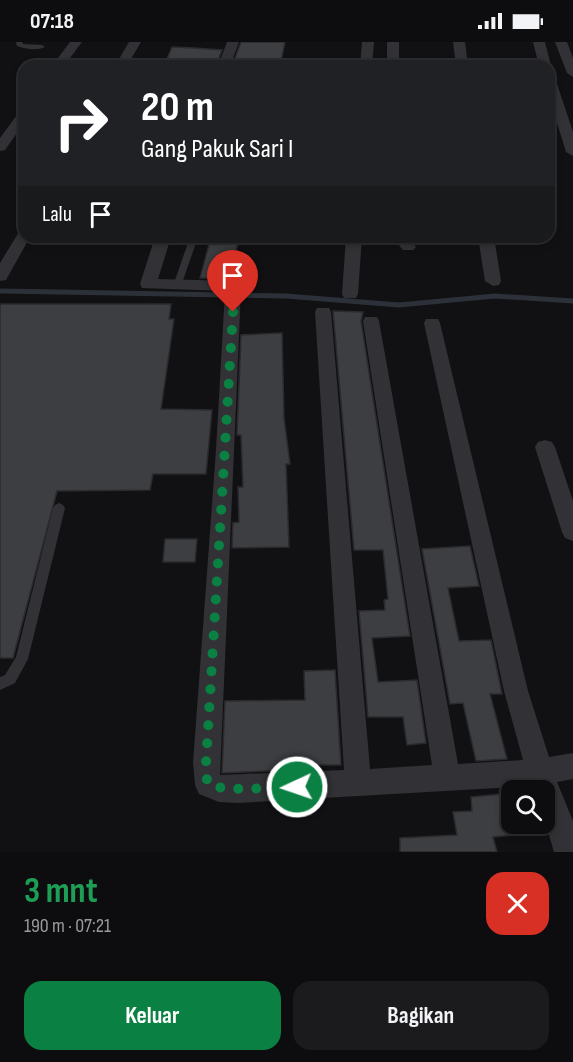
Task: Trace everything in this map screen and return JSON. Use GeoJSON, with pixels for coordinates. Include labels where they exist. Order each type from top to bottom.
{"type":"FeatureCollection","features":[{"type":"Feature","properties":{"kind":"street"},"geometry":{"type":"LineString","coordinates":[[62,60],[76,42]]}},
{"type":"Feature","properties":{"kind":"street"},"geometry":{"type":"LineString","coordinates":[[124,60],[135,42]]}},
{"type":"Feature","properties":{"kind":"street"},"geometry":{"type":"LineString","coordinates":[[226,60],[234,42]]}},
{"type":"Feature","properties":{"kind":"street"},"geometry":{"type":"LineString","coordinates":[[366,60],[368,42]]}},
{"type":"Feature","properties":{"kind":"street"},"geometry":{"type":"LineString","coordinates":[[393,42],[393,60]]}},
{"type":"Feature","properties":{"kind":"street"},"geometry":{"type":"LineString","coordinates":[[459,42],[461,60]]}},
{"type":"Feature","properties":{"kind":"street"},"geometry":{"type":"LineString","coordinates":[[539,42],[544,60]]}},
{"type":"Feature","properties":{"kind":"street"},"geometry":{"type":"LineString","coordinates":[[561,42],[573,73]]}},
{"type":"Feature","properties":{"kind":"street"},"geometry":{"type":"LineString","coordinates":[[555,96],[573,152]]}},
{"type":"Feature","properties":{"kind":"street"},"geometry":{"type":"LineString","coordinates":[[0,147],[18,122]]}},
{"type":"Feature","properties":{"kind":"street"},"geometry":{"type":"LineString","coordinates":[[0,276],[19,243]]}},
{"type":"Feature","properties":{"kind":"street"},"geometry":{"type":"LineString","coordinates":[[161,243],[147,282],[150,285],[231,286],[233,289],[206,763],[208,785],[247,789],[447,779],[540,772],[573,766]]}},
{"type":"Feature","properties":{"kind":"street"},"geometry":{"type":"LineString","coordinates":[[350,294],[354,243]]}},
{"type":"Feature","properties":{"kind":"street"},"geometry":{"type":"LineString","coordinates":[[487,243],[493,281]]}},
{"type":"Feature","properties":{"kind":"street"},"geometry":{"type":"LineString","coordinates":[[323,312],[358,783]]}},
{"type":"Feature","properties":{"kind":"street"},"geometry":{"type":"LineString","coordinates":[[371,321],[447,779]]}},
{"type":"Feature","properties":{"kind":"street"},"geometry":{"type":"LineString","coordinates":[[432,323],[516,691],[540,772],[568,852]]}},
{"type":"Feature","properties":{"kind":"street"},"geometry":{"type":"LineString","coordinates":[[545,447],[573,532]]}},
{"type":"Feature","properties":{"kind":"lane"},"geometry":{"type":"LineString","coordinates":[[19,42],[22,46],[42,47]]}},
{"type":"Feature","properties":{"kind":"lane"},"geometry":{"type":"LineString","coordinates":[[177,286],[192,243]]}},
{"type":"Feature","properties":{"kind":"lane"},"geometry":{"type":"LineString","coordinates":[[0,684],[10,679],[22,659],[59,508]]}},
{"type":"Feature","properties":{"kind":"building"},"geometry":{"type":"Polygon","coordinates":[[[241,42],[285,42],[281,60],[234,60],[241,42]]]}},
{"type":"Feature","properties":{"kind":"building"},"geometry":{"type":"Polygon","coordinates":[[[172,47],[222,50],[218,60],[167,60],[172,47]]]}},
{"type":"Feature","properties":{"kind":"building"},"geometry":{"type":"Polygon","coordinates":[[[209,243],[238,243],[230,279],[200,278],[209,243]]]}},
{"type":"Feature","properties":{"kind":"building"},"geometry":{"type":"Polygon","coordinates":[[[0,304],[171,304],[169,319],[174,319],[161,409],[212,410],[206,474],[153,474],[150,490],[57,491],[13,658],[0,658],[0,304]]]}},
{"type":"Feature","properties":{"kind":"building"},"geometry":{"type":"Polygon","coordinates":[[[333,311],[363,312],[361,321],[410,636],[372,638],[378,682],[417,680],[426,743],[407,745],[403,717],[368,717],[359,611],[385,610],[384,600],[388,599],[383,550],[354,550],[333,311]]]}},
{"type":"Feature","properties":{"kind":"building"},"geometry":{"type":"Polygon","coordinates":[[[282,333],[284,418],[290,464],[286,464],[289,547],[232,548],[233,523],[239,522],[238,487],[243,487],[241,435],[237,435],[241,335],[282,333]]]}},
{"type":"Feature","properties":{"kind":"building"},"geometry":{"type":"Polygon","coordinates":[[[165,539],[197,539],[195,562],[163,562],[165,539]]]}},
{"type":"Feature","properties":{"kind":"building"},"geometry":{"type":"Polygon","coordinates":[[[470,546],[479,586],[448,588],[459,641],[491,640],[502,694],[490,694],[507,759],[476,761],[463,703],[450,704],[422,549],[470,546]]]}},
{"type":"Feature","properties":{"kind":"building"},"geometry":{"type":"Polygon","coordinates":[[[335,670],[341,765],[287,765],[287,770],[222,773],[225,701],[305,700],[304,671],[335,670]]]}},
{"type":"Feature","properties":{"kind":"building"},"geometry":{"type":"Polygon","coordinates":[[[501,794],[501,834],[512,835],[493,837],[497,852],[400,852],[400,838],[457,835],[453,812],[472,811],[471,797],[501,794]]]}},
{"type":"Feature","properties":{"kind":"waterway"},"geometry":{"type":"LineString","coordinates":[[0,291],[286,296],[399,305],[495,296],[573,301]]}},
{"type":"Feature","properties":{"kind":"route"},"geometry":{"type":"LineString","coordinates":[[233,312],[206,763],[207,781],[212,787],[230,789],[297,787]]}}]}
